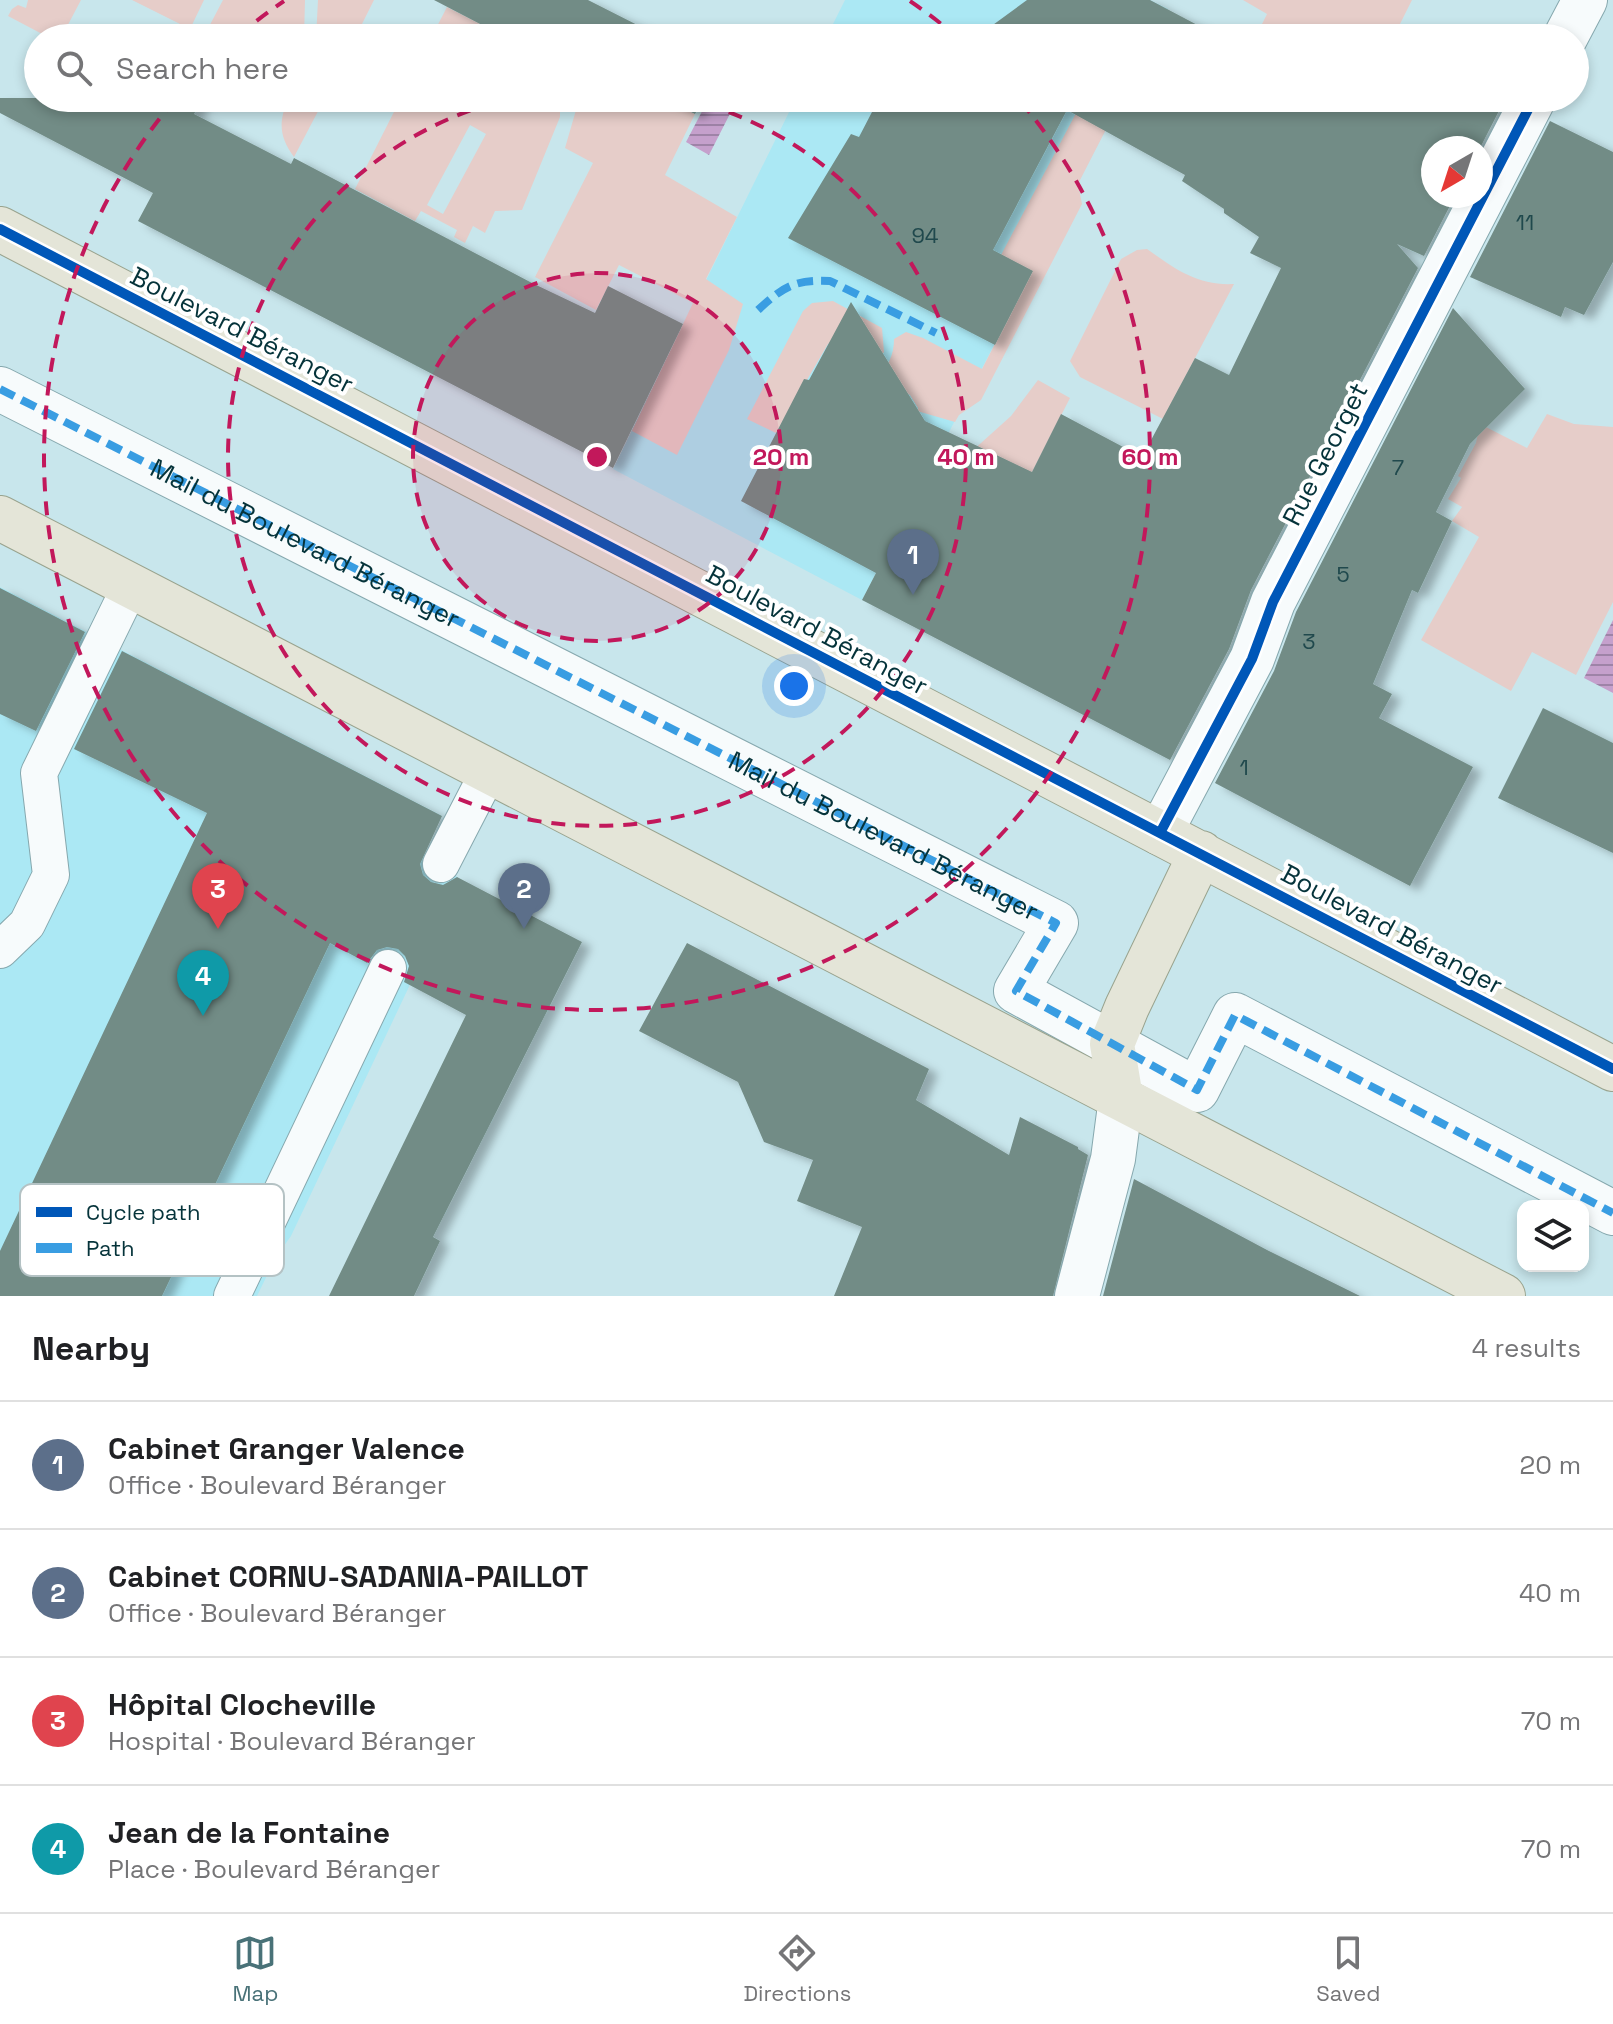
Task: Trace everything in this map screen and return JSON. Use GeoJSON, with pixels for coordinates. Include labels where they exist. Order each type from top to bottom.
{"type":"FeatureCollection","features":[{"type":"Feature","properties":{"kind":"main road","name":"Boulevard Béranger"},"geometry":{"type":"LineString","coordinates":[[0,229],[1613,1069]]}},
{"type":"Feature","properties":{"kind":"main road"},"geometry":{"type":"LineString","coordinates":[[0,518],[1503,1296]]}},
{"type":"Feature","properties":{"kind":"main road"},"geometry":{"type":"LineString","coordinates":[[1121,1098],[1112,1044],[1201,853]]}},
{"type":"Feature","properties":{"kind":"street"},"geometry":{"type":"LineString","coordinates":[[1572,24],[1585,0]]}},
{"type":"Feature","properties":{"kind":"street","name":"Rue Georget"},"geometry":{"type":"LineString","coordinates":[[1160,833],[1252,659],[1273,602],[1527,112]]}},
{"type":"Feature","properties":{"kind":"street","name":"Mail du Boulevard Béranger"},"geometry":{"type":"LineString","coordinates":[[0,389],[1056,923],[1016,991],[1197,1090],[1235,1015],[1613,1213]]}},
{"type":"Feature","properties":{"kind":"street"},"geometry":{"type":"LineString","coordinates":[[1077,1296],[1113,1159],[1121,1098]]}},
{"type":"Feature","properties":{"kind":"lane"},"geometry":{"type":"LineString","coordinates":[[0,950],[27,924],[51,875],[39,773],[131,585]]}},
{"type":"Feature","properties":{"kind":"lane"},"geometry":{"type":"LineString","coordinates":[[441,864],[489,771]]}},
{"type":"Feature","properties":{"kind":"lane"},"geometry":{"type":"LineString","coordinates":[[284,1187],[388,968]]}},
{"type":"Feature","properties":{"kind":"lane"},"geometry":{"type":"LineString","coordinates":[[232,1296],[242,1276]]}},
{"type":"Feature","properties":{"kind":"shaded area"},"geometry":{"type":"Polygon","coordinates":[[[28,0],[81,0],[68,24],[24,24],[8,16],[18,5],[26,8],[28,0]]]}},
{"type":"Feature","properties":{"kind":"shaded area"},"geometry":{"type":"Polygon","coordinates":[[[132,0],[204,0],[192,24],[180,24],[132,0]]]}},
{"type":"Feature","properties":{"kind":"shaded area"},"geometry":{"type":"Polygon","coordinates":[[[223,0],[305,0],[304,24],[210,24],[223,0]]]}},
{"type":"Feature","properties":{"kind":"shaded area"},"geometry":{"type":"Polygon","coordinates":[[[318,0],[374,0],[362,24],[317,24],[318,0]]]}},
{"type":"Feature","properties":{"kind":"shaded area"},"geometry":{"type":"Polygon","coordinates":[[[845,0],[1150,0],[1168,9],[1161,24],[833,24],[845,0]]]}},
{"type":"Feature","properties":{"kind":"shaded area"},"geometry":{"type":"Polygon","coordinates":[[[1243,0],[1412,0],[1400,24],[1262,24],[1267,14],[1243,0]]]}},
{"type":"Feature","properties":{"kind":"shaded area"},"geometry":{"type":"Polygon","coordinates":[[[447,7],[480,24],[438,24],[447,7]]]}},
{"type":"Feature","properties":{"kind":"shaded area"},"geometry":{"type":"Polygon","coordinates":[[[318,112],[294,157],[283,136],[283,114],[318,112]]]}},
{"type":"Feature","properties":{"kind":"shaded area"},"geometry":{"type":"Polygon","coordinates":[[[394,112],[560,112],[522,210],[495,211],[485,233],[473,226],[465,243],[454,237],[457,230],[421,211],[415,221],[355,189],[394,112]],[[470,125],[427,205],[443,214],[486,134],[470,125]]]}},
{"type":"Feature","properties":{"kind":"shaded area"},"geometry":{"type":"Polygon","coordinates":[[[575,112],[691,112],[695,114],[665,175],[737,217],[706,279],[743,304],[729,350],[677,455],[632,431],[693,303],[619,265],[596,310],[535,277],[593,163],[565,148],[575,112]]]}},
{"type":"Feature","properties":{"kind":"shaded area"},"geometry":{"type":"Polygon","coordinates":[[[702,112],[731,112],[709,155],[686,142],[702,112]]]}},
{"type":"Feature","properties":{"kind":"shaded area"},"geometry":{"type":"Polygon","coordinates":[[[789,112],[1115,112],[862,600],[613,469],[789,112]]]}},
{"type":"Feature","properties":{"kind":"shaded area"},"geometry":{"type":"Polygon","coordinates":[[[1077,112],[1115,112],[1078,184],[1082,204],[981,400],[959,415],[955,422],[917,411],[910,395],[878,378],[890,360],[894,339],[906,332],[982,369],[1032,272],[1001,255],[1077,112]]]}},
{"type":"Feature","properties":{"kind":"shaded area"},"geometry":{"type":"Polygon","coordinates":[[[1147,249],[1198,279],[1234,284],[1163,419],[1080,377],[1070,361],[1121,259],[1137,250],[1147,249]]]}},
{"type":"Feature","properties":{"kind":"shaded area"},"geometry":{"type":"Polygon","coordinates":[[[833,301],[882,328],[884,352],[879,359],[841,339],[828,344],[776,433],[747,419],[803,311],[812,303],[833,301]]]}},
{"type":"Feature","properties":{"kind":"shaded area"},"geometry":{"type":"Polygon","coordinates":[[[1038,380],[1070,398],[1021,494],[961,461],[1011,416],[1038,380]]]}},
{"type":"Feature","properties":{"kind":"shaded area"},"geometry":{"type":"Polygon","coordinates":[[[1547,414],[1574,424],[1613,427],[1613,602],[1576,675],[1532,652],[1511,691],[1421,640],[1479,537],[1452,521],[1462,507],[1448,499],[1476,443],[1480,424],[1527,448],[1547,414]]]}},
{"type":"Feature","properties":{"kind":"shaded area"},"geometry":{"type":"Polygon","coordinates":[[[0,587],[442,816],[423,853],[460,879],[284,1246],[284,1184],[20,1184],[20,1276],[267,1276],[257,1296],[0,1296],[0,587]]]}},
{"type":"Feature","properties":{"kind":"shaded area"},"geometry":{"type":"Polygon","coordinates":[[[1613,620],[1613,693],[1584,678],[1613,620]]]}},
{"type":"Feature","properties":{"kind":"building"},"geometry":{"type":"Polygon","coordinates":[[[434,0],[588,0],[635,24],[480,24],[434,0]]]}},
{"type":"Feature","properties":{"kind":"building"},"geometry":{"type":"Polygon","coordinates":[[[1027,0],[1150,0],[1195,24],[994,24],[1027,0]]]}},
{"type":"Feature","properties":{"kind":"building"},"geometry":{"type":"Polygon","coordinates":[[[0,98],[24,98],[24,112],[195,112],[291,164],[294,158],[595,313],[608,286],[683,324],[613,468],[138,221],[153,193],[0,113],[0,98]]]}},
{"type":"Feature","properties":{"kind":"building"},"geometry":{"type":"Polygon","coordinates":[[[872,112],[1066,112],[993,250],[1033,271],[995,345],[788,238],[851,134],[859,137],[872,112]]]}},
{"type":"Feature","properties":{"kind":"building"},"geometry":{"type":"Polygon","coordinates":[[[1071,112],[1498,112],[1486,136],[1421,136],[1421,208],[1449,208],[1424,256],[1397,244],[1418,268],[1251,590],[1229,649],[1170,760],[862,600],[876,573],[741,501],[804,379],[809,380],[851,302],[925,421],[1032,472],[1061,414],[1142,457],[1195,358],[1229,375],[1281,268],[1250,253],[1259,237],[1182,181],[1185,175],[1071,112]]]}},
{"type":"Feature","properties":{"kind":"building"},"geometry":{"type":"Polygon","coordinates":[[[1550,121],[1613,152],[1613,262],[1584,315],[1565,307],[1561,317],[1470,277],[1550,121]]]}},
{"type":"Feature","properties":{"kind":"building"},"geometry":{"type":"Polygon","coordinates":[[[1453,308],[1525,389],[1470,444],[1436,512],[1452,521],[1418,593],[1412,590],[1373,684],[1392,694],[1379,718],[1473,767],[1410,886],[1215,783],[1274,671],[1296,612],[1453,308]]]}},
{"type":"Feature","properties":{"kind":"building"},"geometry":{"type":"Polygon","coordinates":[[[0,588],[85,632],[36,731],[0,714],[0,588]]]}},
{"type":"Feature","properties":{"kind":"building"},"geometry":{"type":"Polygon","coordinates":[[[122,651],[442,816],[420,864],[423,875],[431,882],[443,885],[457,877],[582,942],[433,1237],[440,1241],[414,1296],[329,1296],[466,1015],[404,982],[409,966],[398,949],[387,947],[377,950],[367,963],[330,943],[215,1184],[32,1184],[207,813],[74,749],[122,651]]]}},
{"type":"Feature","properties":{"kind":"building"},"geometry":{"type":"Polygon","coordinates":[[[1543,708],[1613,743],[1613,853],[1498,798],[1543,708]]]}},
{"type":"Feature","properties":{"kind":"building"},"geometry":{"type":"Polygon","coordinates":[[[687,943],[929,1069],[916,1100],[1009,1155],[1020,1117],[1088,1155],[1053,1296],[834,1296],[862,1227],[797,1201],[813,1160],[764,1142],[738,1082],[639,1031],[687,943]]]}},
{"type":"Feature","properties":{"kind":"building"},"geometry":{"type":"Polygon","coordinates":[[[1134,1179],[1267,1250],[1360,1296],[1103,1296],[1134,1179]]]}},
{"type":"Feature","properties":{"kind":"building"},"geometry":{"type":"Polygon","coordinates":[[[20,1209],[20,1276],[172,1276],[162,1296],[0,1296],[0,1251],[20,1209]]]}},
{"type":"Feature","properties":{"kind":"marked path"},"geometry":{"type":"LineString","coordinates":[[758,310],[790,286],[808,281],[830,281],[936,333]]}},
{"type":"Feature","properties":{"kind":"marked path"},"geometry":{"type":"LineString","coordinates":[[0,389],[1056,923],[1016,991],[1197,1090],[1235,1015],[1613,1213]]}},
{"type":"Feature","properties":{"kind":"cycle path"},"geometry":{"type":"LineString","coordinates":[[1160,833],[1252,659],[1273,602],[1527,112]]}},
{"type":"Feature","properties":{"kind":"cycle path"},"geometry":{"type":"LineString","coordinates":[[0,229],[1613,1069]]}},
{"type":"Feature","properties":{"kind":"place","name":"Cabinet Granger Valence"},"geometry":{"type":"Point","coordinates":[913,595]}},
{"type":"Feature","properties":{"kind":"place","name":"Hôpital Clocheville"},"geometry":{"type":"Point","coordinates":[218,929]}},
{"type":"Feature","properties":{"kind":"place","name":"Cabinet CORNU-SADANIA-PAILLOT"},"geometry":{"type":"Point","coordinates":[524,929]}},
{"type":"Feature","properties":{"kind":"place","name":"Jean de la Fontaine"},"geometry":{"type":"Point","coordinates":[203,1016]}}]}
